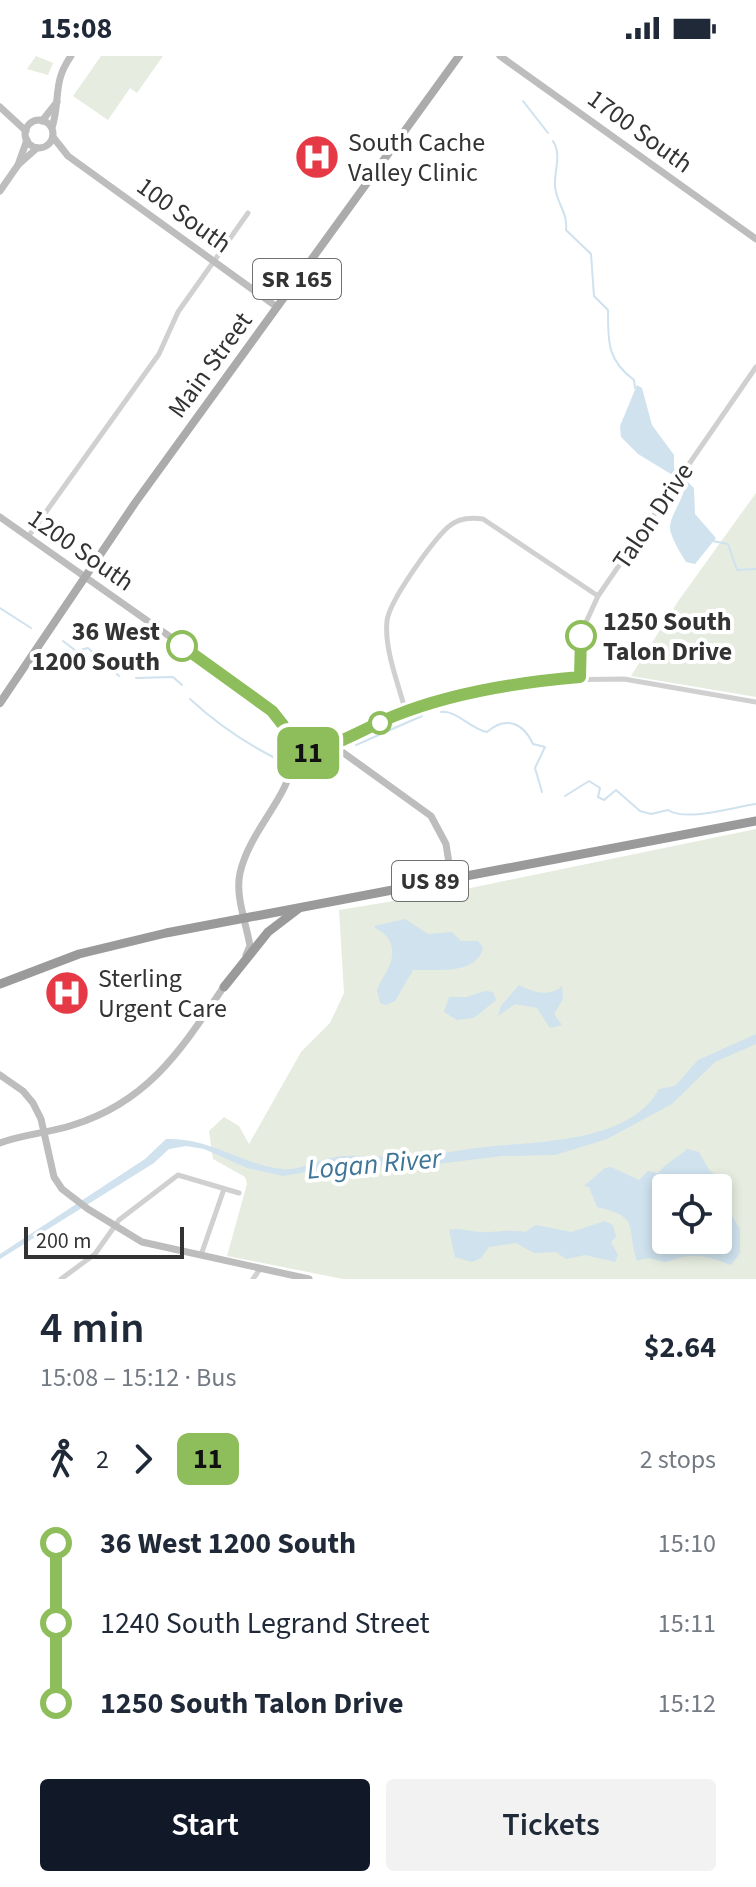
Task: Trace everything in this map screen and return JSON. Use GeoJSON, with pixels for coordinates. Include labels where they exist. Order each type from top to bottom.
{"type":"FeatureCollection","features":[{"type":"Feature","properties":{"kind":"highway","name":"US 89"},"geometry":{"type":"LineString","coordinates":[[0,984],[67,958],[124,942],[451,876],[756,821]]}},
{"type":"Feature","properties":{"kind":"highway"},"geometry":{"type":"LineString","coordinates":[[224,987],[268,932],[302,906]]}},
{"type":"Feature","properties":{"kind":"main road","name":"Main Street"},"geometry":{"type":"LineString","coordinates":[[0,703],[84,577],[459,56]]}},
{"type":"Feature","properties":{"kind":"street"},"geometry":{"type":"LineString","coordinates":[[0,191],[18,165],[53,137],[58,100],[56,82],[71,56]]}},
{"type":"Feature","properties":{"kind":"street","name":"1700 South"},"geometry":{"type":"LineString","coordinates":[[500,56],[756,239]]}},
{"type":"Feature","properties":{"kind":"street"},"geometry":{"type":"LineString","coordinates":[[42,121],[58,100]]}},
{"type":"Feature","properties":{"kind":"street"},"geometry":{"type":"LineString","coordinates":[[0,107],[32,122],[42,121],[52,128]]}},
{"type":"Feature","properties":{"kind":"street"},"geometry":{"type":"LineString","coordinates":[[9,113],[26,136],[42,147]]}},
{"type":"Feature","properties":{"kind":"street"},"geometry":{"type":"LineString","coordinates":[[18,165],[32,122]]}},
{"type":"Feature","properties":{"kind":"street","name":"100 South"},"geometry":{"type":"LineString","coordinates":[[53,137],[68,156],[277,307]]}},
{"type":"Feature","properties":{"kind":"street","name":"100 South"},"geometry":{"type":"LineString","coordinates":[[42,147],[68,156]]}},
{"type":"Feature","properties":{"kind":"street"},"geometry":{"type":"LineString","coordinates":[[28,537],[159,354],[172,322],[248,213]]}},
{"type":"Feature","properties":{"kind":"street","name":"Talon Drive"},"geometry":{"type":"LineString","coordinates":[[580,677],[582,631],[598,596],[756,367]]}},
{"type":"Feature","properties":{"kind":"street","name":"1200 South"},"geometry":{"type":"LineString","coordinates":[[0,517],[257,698],[283,725],[291,754]]}},
{"type":"Feature","properties":{"kind":"street"},"geometry":{"type":"LineString","coordinates":[[406,713],[387,633],[387,617],[396,599],[449,526],[471,517],[483,519],[598,596]]}},
{"type":"Feature","properties":{"kind":"street"},"geometry":{"type":"LineString","coordinates":[[0,1143],[92,1118],[151,1084],[169,1065],[250,946],[238,886],[241,871],[254,840],[286,788],[291,754],[334,746],[406,713],[506,688],[580,677],[624,679],[756,702]]}},
{"type":"Feature","properties":{"kind":"street"},"geometry":{"type":"LineString","coordinates":[[334,746],[431,816],[446,844],[451,876]]}},
{"type":"Feature","properties":{"kind":"street"},"geometry":{"type":"LineString","coordinates":[[0,1075],[23,1091],[33,1103],[44,1132],[54,1177],[74,1200],[142,1242],[309,1279]]}},
{"type":"Feature","properties":{"kind":"street"},"geometry":{"type":"LineString","coordinates":[[61,1279],[89,1261],[114,1226],[178,1175],[239,1193]]}},
{"type":"Feature","properties":{"kind":"street"},"geometry":{"type":"LineString","coordinates":[[201,1256],[225,1189]]}},
{"type":"Feature","properties":{"kind":"street"},"geometry":{"type":"LineString","coordinates":[[253,1279],[260,1269]]}},
{"type":"Feature","properties":{"kind":"shaded area"},"geometry":{"type":"Polygon","coordinates":[[[36,56],[53,63],[48,75],[27,69],[36,56]]]}},
{"type":"Feature","properties":{"kind":"shaded area"},"geometry":{"type":"Polygon","coordinates":[[[101,56],[163,56],[137,93],[130,88],[108,120],[73,96],[101,56]]]}},
{"type":"Feature","properties":{"kind":"shaded area"},"geometry":{"type":"Polygon","coordinates":[[[756,493],[756,697],[631,676],[679,600],[756,493]]]}},
{"type":"Feature","properties":{"kind":"shaded area"},"geometry":{"type":"Polygon","coordinates":[[[756,829],[756,1279],[343,1279],[227,1256],[247,1184],[245,1177],[213,1159],[209,1131],[224,1117],[239,1126],[249,1144],[301,1052],[330,1023],[344,993],[339,910],[461,890],[756,829]]]}},
{"type":"Feature","properties":{"kind":"water"},"geometry":{"type":"Polygon","coordinates":[[[637,385],[642,388],[652,425],[674,455],[674,469],[694,488],[695,514],[716,538],[695,564],[686,562],[670,530],[684,482],[638,454],[621,437],[620,426],[637,385]]]}},
{"type":"Feature","properties":{"kind":"water"},"geometry":{"type":"Polygon","coordinates":[[[405,919],[428,934],[452,932],[461,941],[478,941],[483,948],[479,957],[463,967],[413,970],[395,1001],[386,1005],[380,1003],[377,990],[390,965],[392,952],[388,938],[374,926],[405,919]]]}},
{"type":"Feature","properties":{"kind":"water"},"geometry":{"type":"Polygon","coordinates":[[[519,985],[542,993],[562,986],[563,999],[554,1014],[562,1025],[550,1028],[537,1008],[515,1004],[498,1016],[501,1006],[519,985]]]}},
{"type":"Feature","properties":{"kind":"water"},"geometry":{"type":"Polygon","coordinates":[[[485,991],[493,992],[496,1000],[474,1018],[457,1020],[444,1012],[449,997],[467,997],[485,991]]]}},
{"type":"Feature","properties":{"kind":"water","name":"Logan River"},"geometry":{"type":"Polygon","coordinates":[[[756,1034],[756,1044],[715,1062],[672,1104],[607,1139],[555,1155],[502,1156],[421,1166],[337,1167],[283,1176],[247,1168],[204,1149],[186,1146],[169,1149],[154,1163],[0,1259],[0,1254],[145,1159],[166,1139],[196,1142],[253,1162],[289,1169],[342,1156],[408,1157],[581,1136],[627,1120],[645,1107],[659,1089],[675,1086],[698,1060],[756,1034]]]}},
{"type":"Feature","properties":{"kind":"water"},"geometry":{"type":"Polygon","coordinates":[[[687,1149],[699,1152],[714,1174],[652,1174],[652,1254],[732,1254],[732,1215],[740,1229],[740,1253],[731,1265],[698,1256],[666,1262],[648,1258],[637,1261],[626,1219],[597,1207],[589,1187],[584,1186],[605,1168],[611,1167],[639,1180],[648,1171],[658,1173],[687,1149]]]}},
{"type":"Feature","properties":{"kind":"water"},"geometry":{"type":"Polygon","coordinates":[[[605,1221],[613,1225],[616,1237],[611,1242],[618,1255],[615,1262],[585,1255],[566,1259],[556,1252],[534,1253],[516,1243],[489,1247],[481,1258],[472,1262],[455,1257],[449,1230],[525,1232],[536,1225],[571,1232],[605,1221]]]}},
{"type":"Feature","properties":{"kind":"waterway"},"geometry":{"type":"LineString","coordinates":[[523,101],[548,133]]}},
{"type":"Feature","properties":{"kind":"waterway"},"geometry":{"type":"LineString","coordinates":[[553,141],[557,157],[556,192],[566,230],[591,254],[594,296],[608,310],[611,350],[625,373],[634,380],[635,388]]}},
{"type":"Feature","properties":{"kind":"waterway"},"geometry":{"type":"LineString","coordinates":[[713,541],[728,544],[737,570],[756,569]]}},
{"type":"Feature","properties":{"kind":"waterway"},"geometry":{"type":"LineString","coordinates":[[0,608],[31,628]]}},
{"type":"Feature","properties":{"kind":"waterway"},"geometry":{"type":"LineString","coordinates":[[63,641],[76,651],[88,648],[119,676]]}},
{"type":"Feature","properties":{"kind":"waterway"},"geometry":{"type":"LineString","coordinates":[[136,678],[173,677],[182,685]]}},
{"type":"Feature","properties":{"kind":"waterway"},"geometry":{"type":"LineString","coordinates":[[190,699],[210,717],[277,759]]}},
{"type":"Feature","properties":{"kind":"waterway"},"geometry":{"type":"LineString","coordinates":[[441,712],[453,714],[487,732],[500,724],[519,726],[533,744],[545,747],[535,768],[542,792]]}},
{"type":"Feature","properties":{"kind":"waterway"},"geometry":{"type":"LineString","coordinates":[[356,745],[422,716]]}},
{"type":"Feature","properties":{"kind":"waterway"},"geometry":{"type":"LineString","coordinates":[[307,767],[329,760]]}},
{"type":"Feature","properties":{"kind":"waterway"},"geometry":{"type":"LineString","coordinates":[[565,796],[589,781],[600,788],[598,797],[604,800],[616,790],[640,811],[651,814],[668,810],[686,815],[710,813],[756,804]]}},
{"type":"Feature","properties":{"kind":"bus line","name":"11"},"geometry":{"type":"LineString","coordinates":[[182,646],[272,711],[283,725],[291,754],[324,750],[394,716],[441,702],[549,680],[580,677],[581,636]]}},
{"type":"Feature","properties":{"kind":"place","name":"South Cache Valley Clinic"},"geometry":{"type":"Point","coordinates":[317,157]}},
{"type":"Feature","properties":{"kind":"place","name":"1250 South Talon Drive"},"geometry":{"type":"Point","coordinates":[581,636]}},
{"type":"Feature","properties":{"kind":"place","name":"36 West 1200 South"},"geometry":{"type":"Point","coordinates":[182,646]}},
{"type":"Feature","properties":{"kind":"place","name":"Sterling Urgent Care"},"geometry":{"type":"Point","coordinates":[67,993]}}]}
